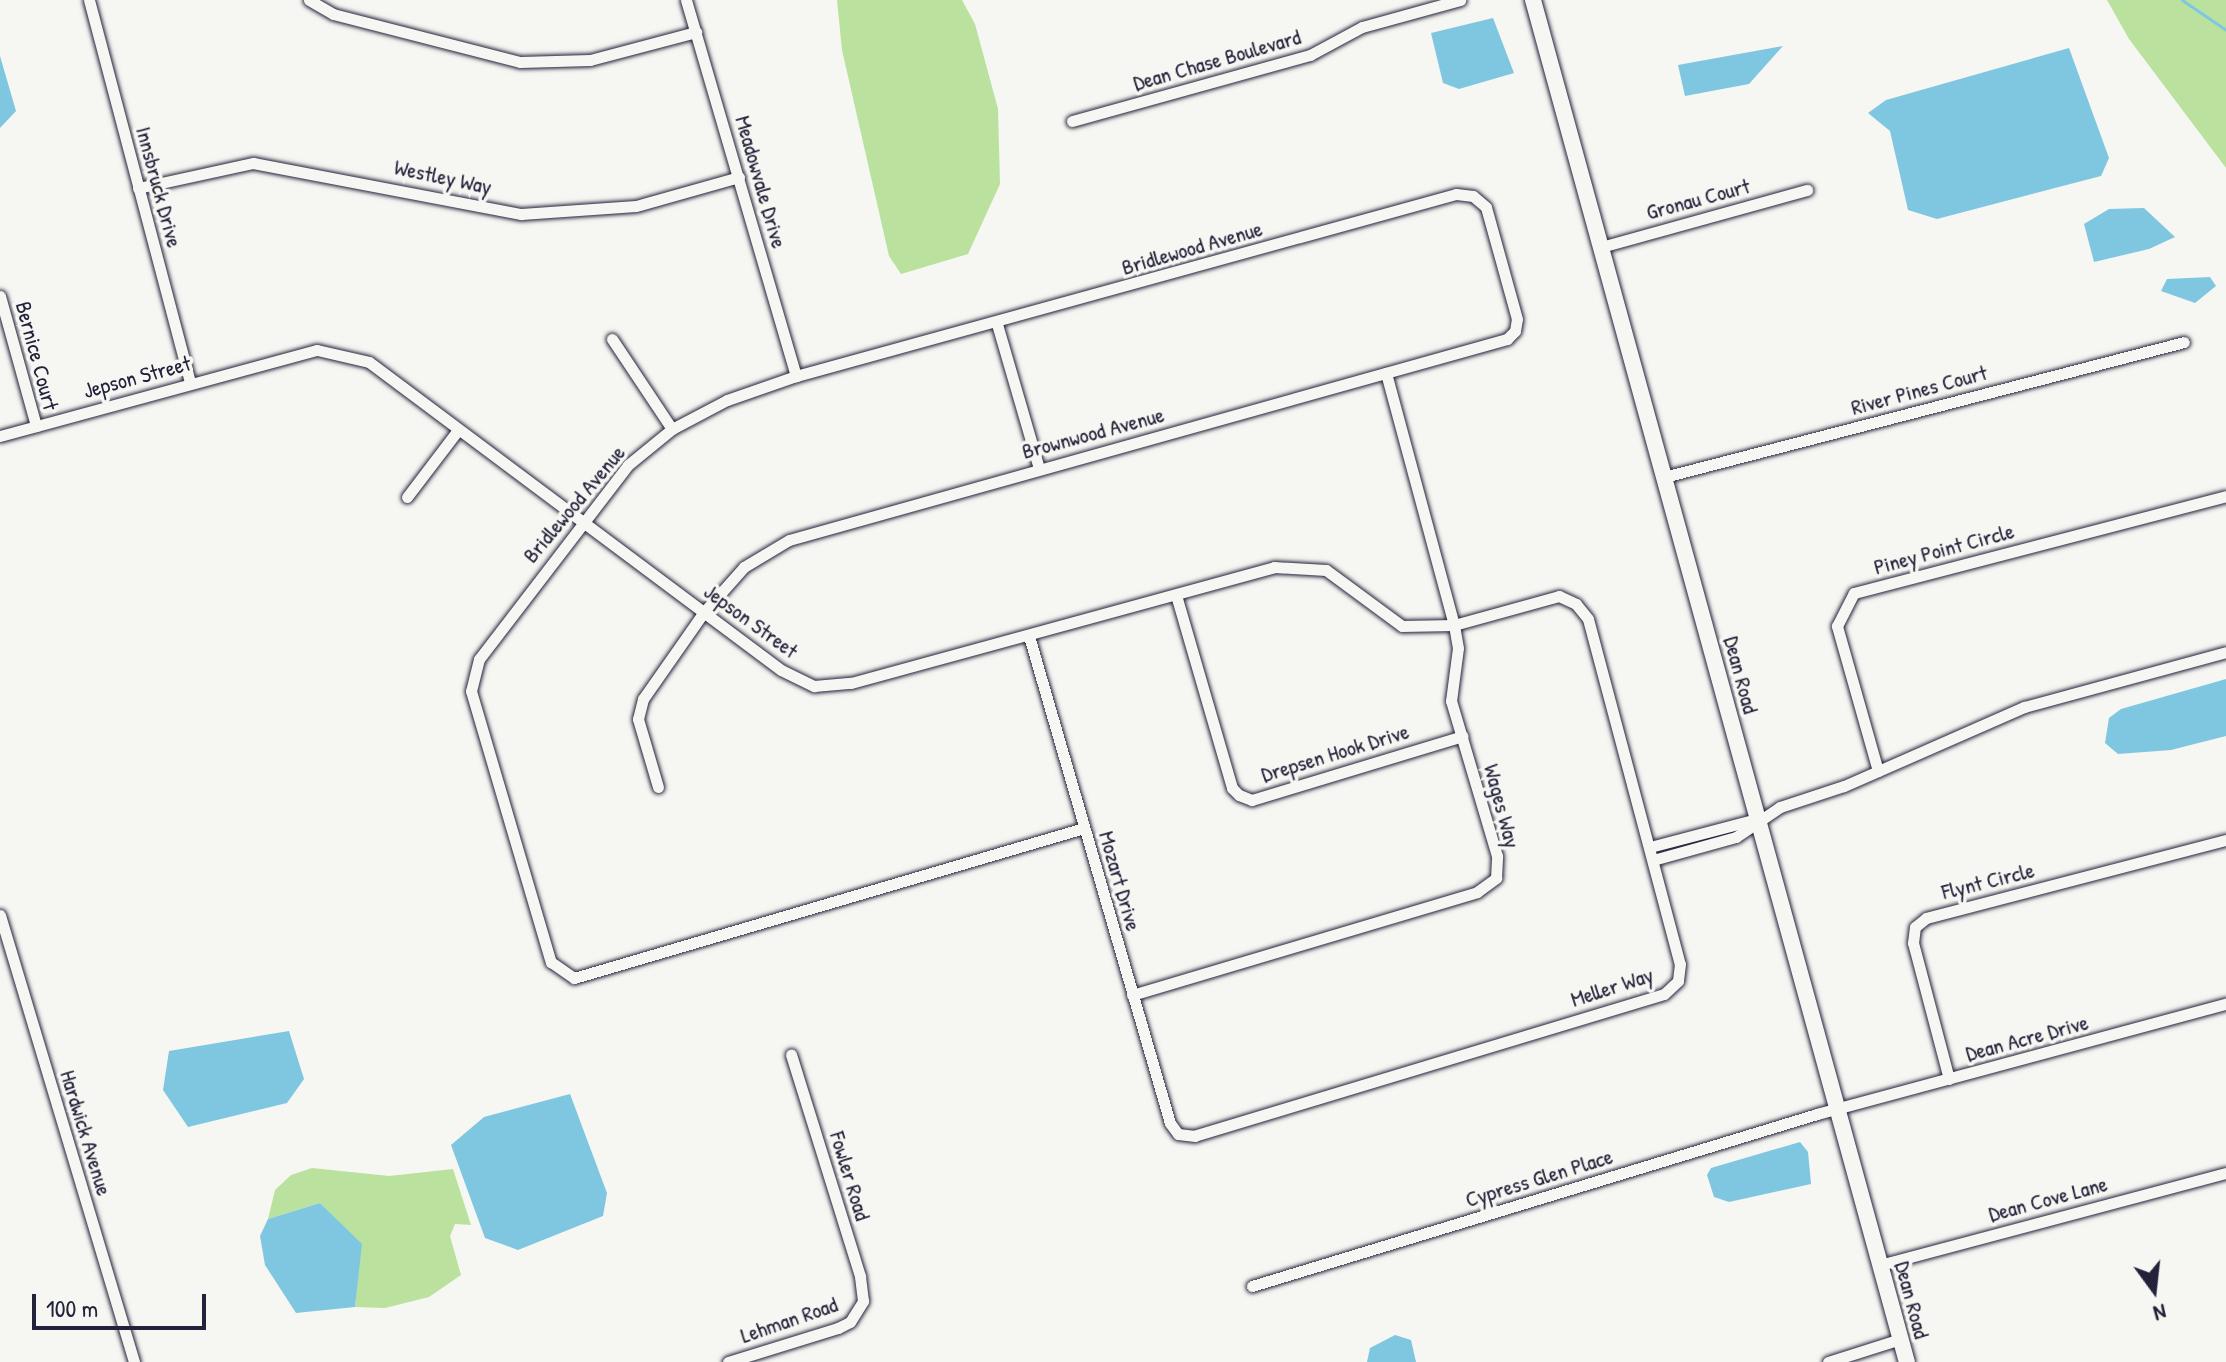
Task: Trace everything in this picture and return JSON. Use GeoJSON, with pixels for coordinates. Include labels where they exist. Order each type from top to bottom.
{"type":"FeatureCollection","features":[{"type":"Feature","properties":{"kind":"main road","name":"Dean Road"},"geometry":{"type":"LineString","coordinates":[[1533,0],[1907,1362]]}},
{"type":"Feature","properties":{"kind":"street","name":"Innsbruck Drive"},"geometry":{"type":"LineString","coordinates":[[89,0],[190,383]]}},
{"type":"Feature","properties":{"kind":"street"},"geometry":{"type":"LineString","coordinates":[[309,0],[333,14],[520,62],[590,60],[696,32]]}},
{"type":"Feature","properties":{"kind":"street","name":"Meadowvale Drive"},"geometry":{"type":"LineString","coordinates":[[686,0],[796,376]]}},
{"type":"Feature","properties":{"kind":"street","name":"Dean Chase Boulevard"},"geometry":{"type":"LineString","coordinates":[[1072,121],[1310,55],[1362,27],[1460,0]]}},
{"type":"Feature","properties":{"kind":"street","name":"Westley Way"},"geometry":{"type":"LineString","coordinates":[[138,188],[253,163],[536,214],[636,206],[739,177]]}},
{"type":"Feature","properties":{"kind":"street","name":"Gronau Court"},"geometry":{"type":"LineString","coordinates":[[1601,247],[1807,190]]}},
{"type":"Feature","properties":{"kind":"street","name":"Bridlewood Avenue"},"geometry":{"type":"LineString","coordinates":[[1084,828],[574,978],[559,971],[551,962],[471,691],[479,659],[580,522],[628,465],[672,429],[727,400],[796,376],[997,324],[1456,194],[1473,196],[1486,207],[1517,319],[1515,331]]}},
{"type":"Feature","properties":{"kind":"street","name":"Bernice Court"},"geometry":{"type":"LineString","coordinates":[[0,296],[36,426]]}},
{"type":"Feature","properties":{"kind":"street"},"geometry":{"type":"LineString","coordinates":[[997,324],[1039,469]]}},
{"type":"Feature","properties":{"kind":"street","name":"Brownwood Avenue"},"geometry":{"type":"LineString","coordinates":[[658,787],[638,719],[643,699],[704,612],[744,567],[789,540],[1507,339],[1515,331]]}},
{"type":"Feature","properties":{"kind":"street"},"geometry":{"type":"LineString","coordinates":[[612,339],[672,429]]}},
{"type":"Feature","properties":{"kind":"street","name":"River Pines Court"},"geometry":{"type":"LineString","coordinates":[[1664,477],[2184,342]]}},
{"type":"Feature","properties":{"kind":"street","name":"Jepson Street"},"geometry":{"type":"LineString","coordinates":[[0,436],[317,350],[369,362],[781,670],[814,686],[851,683],[1274,567],[1326,570],[1402,626],[1454,625],[1559,596],[1576,604]]}},
{"type":"Feature","properties":{"kind":"street","name":"Wages Way"},"geometry":{"type":"LineString","coordinates":[[1132,995],[1477,892],[1496,878],[1497,856],[1451,701],[1458,648],[1454,625],[1386,373]]}},
{"type":"Feature","properties":{"kind":"street"},"geometry":{"type":"LineString","coordinates":[[407,497],[458,430]]}},
{"type":"Feature","properties":{"kind":"street","name":"Piney Point Circle"},"geometry":{"type":"LineString","coordinates":[[1878,771],[1837,626],[1854,593],[2226,496]]}},
{"type":"Feature","properties":{"kind":"street","name":"Drepsen Hook Drive"},"geometry":{"type":"LineString","coordinates":[[1176,595],[1232,788],[1239,795],[1252,800],[1462,736]]}},
{"type":"Feature","properties":{"kind":"street","name":"Meller Way"},"geometry":{"type":"LineString","coordinates":[[1178,1134],[1195,1136],[1664,994],[1678,981],[1680,964],[1650,847],[1588,619],[1576,604]]}},
{"type":"Feature","properties":{"kind":"street","name":"Mozart Drive"},"geometry":{"type":"LineString","coordinates":[[1029,636],[1170,1123],[1178,1134]]}},
{"type":"Feature","properties":{"kind":"street"},"geometry":{"type":"LineString","coordinates":[[1650,847],[1757,819],[1878,771],[2024,707],[2226,652]]}},
{"type":"Feature","properties":{"kind":"street"},"geometry":{"type":"LineString","coordinates":[[1653,860],[1736,837],[1757,819]]}},
{"type":"Feature","properties":{"kind":"street","name":"Flynt Circle"},"geometry":{"type":"LineString","coordinates":[[1949,1079],[1913,943],[1915,927],[1926,918],[2226,840]]}},
{"type":"Feature","properties":{"kind":"street","name":"Hardwick Avenue"},"geometry":{"type":"LineString","coordinates":[[0,915],[134,1362]]}},
{"type":"Feature","properties":{"kind":"street","name":"Dean Acre Drive"},"geometry":{"type":"LineString","coordinates":[[1838,1110],[2226,1004]]}},
{"type":"Feature","properties":{"kind":"street","name":"Fowler Road"},"geometry":{"type":"LineString","coordinates":[[791,1054],[860,1276],[860,1311]]}},
{"type":"Feature","properties":{"kind":"street","name":"Cypress Glen Place"},"geometry":{"type":"LineString","coordinates":[[1252,1286],[1838,1110]]}},
{"type":"Feature","properties":{"kind":"street","name":"Dean Cove Lane"},"geometry":{"type":"LineString","coordinates":[[1880,1265],[2226,1173]]}},
{"type":"Feature","properties":{"kind":"street","name":"Lehman Road"},"geometry":{"type":"LineString","coordinates":[[728,1362],[838,1328],[860,1311]]}},
{"type":"Feature","properties":{"kind":"street"},"geometry":{"type":"LineString","coordinates":[[1828,1362],[1900,1339]]}},
{"type":"Feature","properties":{"kind":"green space"},"geometry":{"type":"Polygon","coordinates":[[[837,0],[962,0],[975,24],[998,109],[1000,184],[968,254],[901,274],[889,256],[842,50],[837,0]]]}},
{"type":"Feature","properties":{"kind":"green space"},"geometry":{"type":"Polygon","coordinates":[[[2107,0],[2226,0],[2226,168],[2129,39],[2107,0]]]}},
{"type":"Feature","properties":{"kind":"green space"},"geometry":{"type":"Polygon","coordinates":[[[312,1168],[389,1176],[453,1169],[471,1225],[455,1224],[450,1236],[461,1275],[429,1297],[385,1308],[355,1307],[361,1244],[320,1203],[268,1219],[275,1190],[291,1175],[312,1168]]]}},
{"type":"Feature","properties":{"kind":"water"},"geometry":{"type":"Polygon","coordinates":[[[1493,18],[1514,73],[1459,89],[1443,83],[1431,33],[1493,18]]]}},
{"type":"Feature","properties":{"kind":"water"},"geometry":{"type":"Polygon","coordinates":[[[1783,46],[1749,84],[1685,96],[1678,65],[1783,46]]]}},
{"type":"Feature","properties":{"kind":"water"},"geometry":{"type":"Polygon","coordinates":[[[2069,48],[2109,158],[2101,176],[1937,219],[1908,210],[1890,131],[1868,113],[1886,100],[2069,48]]]}},
{"type":"Feature","properties":{"kind":"water"},"geometry":{"type":"Polygon","coordinates":[[[0,56],[16,111],[0,128],[0,56]]]}},
{"type":"Feature","properties":{"kind":"water"},"geometry":{"type":"Polygon","coordinates":[[[2144,208],[2175,237],[2149,249],[2094,262],[2084,224],[2109,209],[2144,208]]]}},
{"type":"Feature","properties":{"kind":"water"},"geometry":{"type":"Polygon","coordinates":[[[2210,277],[2216,286],[2195,303],[2161,291],[2167,279],[2210,277]]]}},
{"type":"Feature","properties":{"kind":"water"},"geometry":{"type":"Polygon","coordinates":[[[2226,679],[2226,736],[2171,750],[2118,754],[2105,743],[2109,718],[2121,709],[2226,679]]]}},
{"type":"Feature","properties":{"kind":"water"},"geometry":{"type":"Polygon","coordinates":[[[289,1031],[304,1079],[287,1103],[188,1127],[163,1090],[169,1051],[289,1031]]]}},
{"type":"Feature","properties":{"kind":"water"},"geometry":{"type":"Polygon","coordinates":[[[570,1094],[607,1193],[603,1216],[518,1250],[485,1238],[451,1145],[484,1117],[570,1094]]]}},
{"type":"Feature","properties":{"kind":"water"},"geometry":{"type":"Polygon","coordinates":[[[1800,1142],[1808,1152],[1811,1184],[1729,1202],[1714,1197],[1707,1175],[1711,1168],[1800,1142]]]}},
{"type":"Feature","properties":{"kind":"water"},"geometry":{"type":"Polygon","coordinates":[[[320,1203],[362,1244],[355,1307],[296,1313],[265,1265],[260,1236],[268,1219],[320,1203]]]}},
{"type":"Feature","properties":{"kind":"water"},"geometry":{"type":"Polygon","coordinates":[[[1395,1335],[1411,1340],[1416,1362],[1367,1362],[1370,1348],[1395,1335]]]}},
{"type":"Feature","properties":{"kind":"waterway"},"geometry":{"type":"LineString","coordinates":[[2182,0],[2226,30]]}}]}
